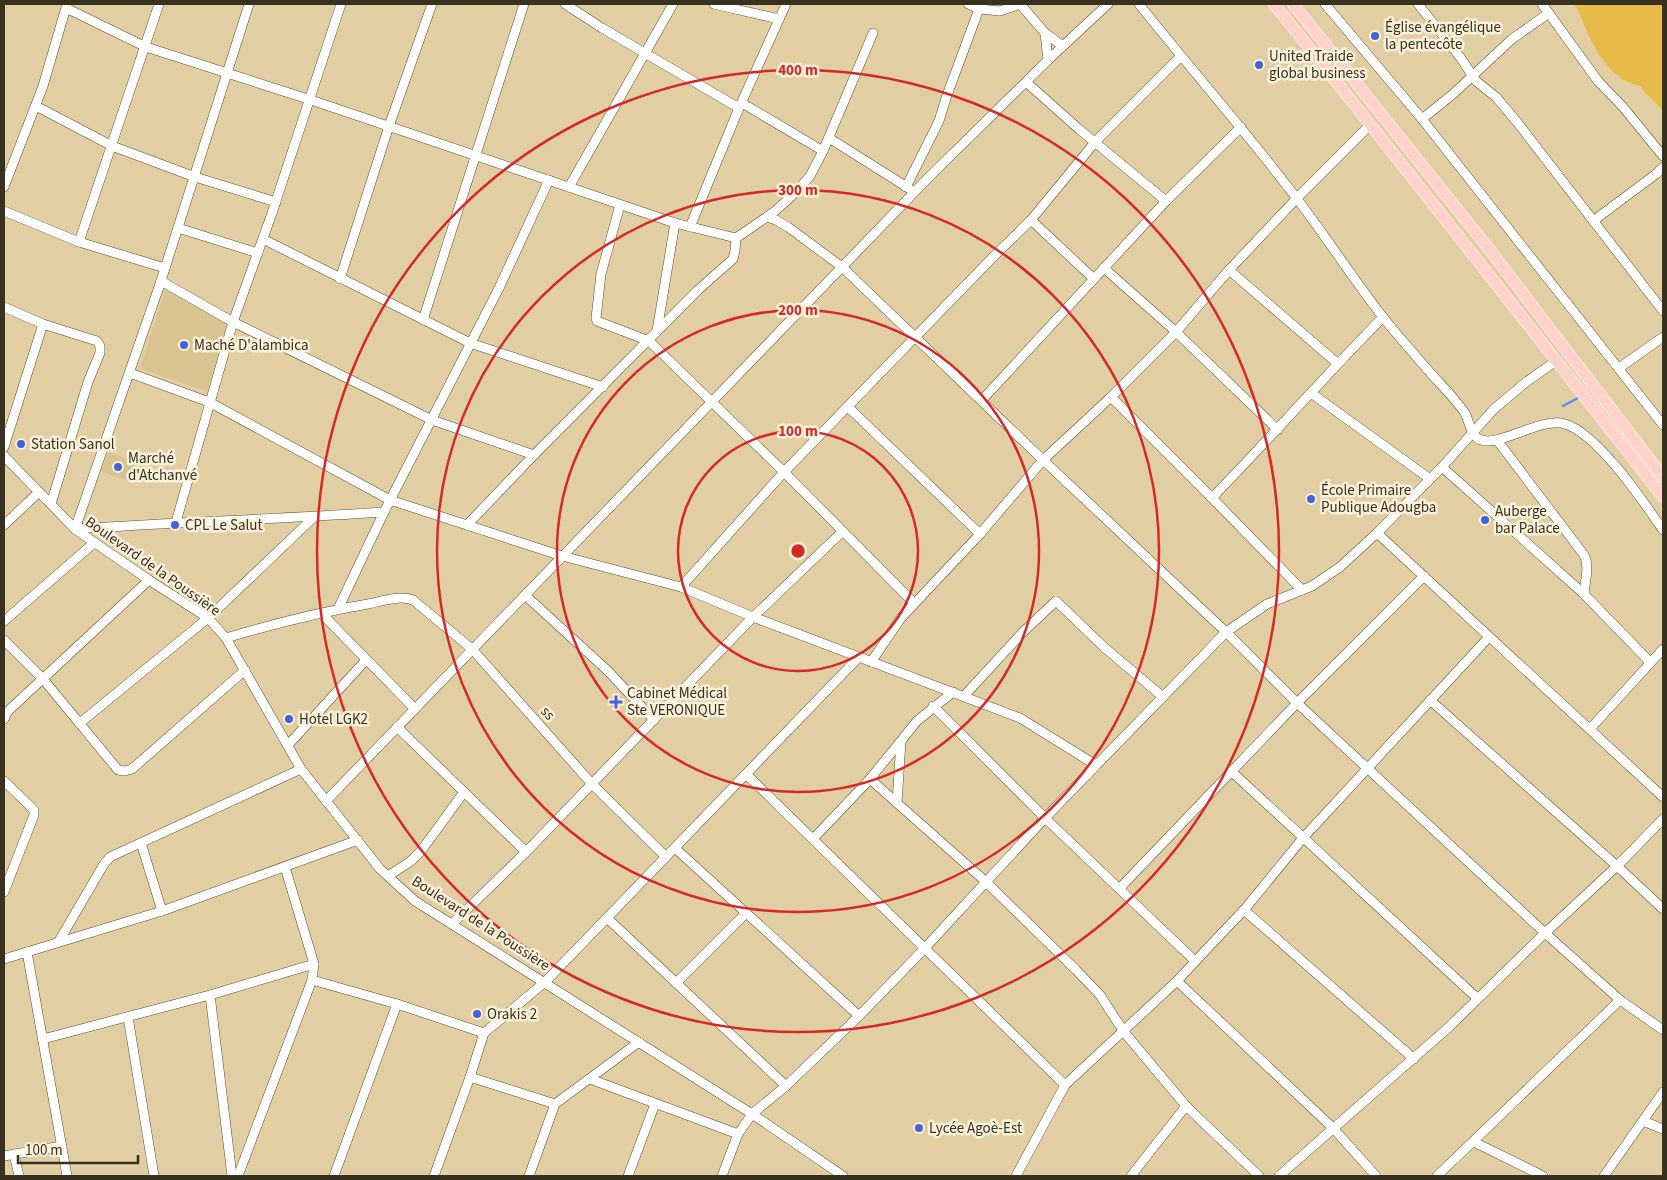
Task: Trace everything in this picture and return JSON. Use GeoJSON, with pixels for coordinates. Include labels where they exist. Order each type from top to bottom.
{"type":"FeatureCollection","features":[{"type":"Feature","properties":{"kind":"main road"},"geometry":{"type":"LineString","coordinates":[[1274,4],[1485,268],[1663,498]]}},
{"type":"Feature","properties":{"kind":"main road"},"geometry":{"type":"LineString","coordinates":[[1293,4],[1489,250],[1663,477]]}},
{"type":"Feature","properties":{"kind":"street"},"geometry":{"type":"LineString","coordinates":[[79,242],[159,4]]}},
{"type":"Feature","properties":{"kind":"street"},"geometry":{"type":"LineString","coordinates":[[249,4],[161,281],[75,529],[384,512]]}},
{"type":"Feature","properties":{"kind":"street"},"geometry":{"type":"LineString","coordinates":[[176,522],[233,322],[276,202],[308,99],[341,4]]}},
{"type":"Feature","properties":{"kind":"street"},"geometry":{"type":"LineString","coordinates":[[340,278],[389,126],[432,4]]}},
{"type":"Feature","properties":{"kind":"street"},"geometry":{"type":"LineString","coordinates":[[423,320],[524,4]]}},
{"type":"Feature","properties":{"kind":"street"},"geometry":{"type":"LineString","coordinates":[[565,4],[645,52],[823,151]]}},
{"type":"Feature","properties":{"kind":"street"},"geometry":{"type":"LineString","coordinates":[[569,187],[673,4]]}},
{"type":"Feature","properties":{"kind":"street"},"geometry":{"type":"LineString","coordinates":[[714,4],[779,19]]}},
{"type":"Feature","properties":{"kind":"street"},"geometry":{"type":"LineString","coordinates":[[690,227],[740,106],[786,4]]}},
{"type":"Feature","properties":{"kind":"street"},"geometry":{"type":"LineString","coordinates":[[968,4],[979,8],[1000,11],[1020,4],[1045,33],[1063,46]]}},
{"type":"Feature","properties":{"kind":"street"},"geometry":{"type":"LineString","coordinates":[[326,801],[914,192],[1048,60],[1108,4]]}},
{"type":"Feature","properties":{"kind":"street"},"geometry":{"type":"LineString","coordinates":[[1139,4],[1297,198],[1383,317],[1464,413],[1473,433],[1482,440],[1497,440],[1530,428],[1555,422],[1578,430],[1593,441],[1606,456],[1663,530]]}},
{"type":"Feature","properties":{"kind":"street"},"geometry":{"type":"LineString","coordinates":[[1325,4],[1422,119],[1663,425]]}},
{"type":"Feature","properties":{"kind":"street"},"geometry":{"type":"LineString","coordinates":[[1418,4],[1460,57],[1472,76],[1496,97],[1510,114],[1663,311]]}},
{"type":"Feature","properties":{"kind":"street"},"geometry":{"type":"LineString","coordinates":[[1542,4],[1598,81],[1624,108],[1663,156]]}},
{"type":"Feature","properties":{"kind":"street"},"geometry":{"type":"LineString","coordinates":[[4,187],[36,106],[67,6],[146,47],[308,99],[675,223],[736,238],[767,217],[806,182],[829,138],[872,34]]}},
{"type":"Feature","properties":{"kind":"street"},"geometry":{"type":"LineString","coordinates":[[906,187],[939,121],[979,8]]}},
{"type":"Feature","properties":{"kind":"street"},"geometry":{"type":"LineString","coordinates":[[1422,119],[1453,94],[1512,39],[1549,13]]}},
{"type":"Feature","properties":{"kind":"street"},"geometry":{"type":"LineString","coordinates":[[1045,33],[1048,60]]}},
{"type":"Feature","properties":{"kind":"street"},"geometry":{"type":"LineString","coordinates":[[681,587],[784,472],[1031,220],[1096,142],[1181,56]]}},
{"type":"Feature","properties":{"kind":"street"},"geometry":{"type":"LineString","coordinates":[[1026,82],[1166,201]]}},
{"type":"Feature","properties":{"kind":"street"},"geometry":{"type":"LineString","coordinates":[[36,106],[112,146],[195,177],[276,202]]}},
{"type":"Feature","properties":{"kind":"street"},"geometry":{"type":"LineString","coordinates":[[871,662],[901,618],[980,534],[1042,460],[1111,397],[1176,332],[1229,270],[1371,124]]}},
{"type":"Feature","properties":{"kind":"street"},"geometry":{"type":"LineString","coordinates":[[982,400],[1166,201],[1241,127]]}},
{"type":"Feature","properties":{"kind":"street"},"geometry":{"type":"LineString","coordinates":[[829,138],[914,192]]}},
{"type":"Feature","properties":{"kind":"street"},"geometry":{"type":"LineString","coordinates":[[1593,220],[1656,174],[1663,166]]}},
{"type":"Feature","properties":{"kind":"street"},"geometry":{"type":"LineString","coordinates":[[226,638],[338,609],[390,500],[499,288],[549,180]]}},
{"type":"Feature","properties":{"kind":"street"},"geometry":{"type":"LineString","coordinates":[[620,205],[601,274],[596,318],[600,323],[649,341],[784,472],[914,604]]}},
{"type":"Feature","properties":{"kind":"street"},"geometry":{"type":"LineString","coordinates":[[4,211],[79,242],[165,268]]}},
{"type":"Feature","properties":{"kind":"street"},"geometry":{"type":"LineString","coordinates":[[767,217],[788,227],[842,267],[982,400],[1042,460],[1226,632],[1297,703],[1545,933],[1620,1000],[1663,1030]]}},
{"type":"Feature","properties":{"kind":"street"},"geometry":{"type":"LineString","coordinates":[[1031,220],[1094,279]]}},
{"type":"Feature","properties":{"kind":"street"},"geometry":{"type":"LineString","coordinates":[[657,331],[675,223]]}},
{"type":"Feature","properties":{"kind":"street"},"geometry":{"type":"LineString","coordinates":[[178,228],[258,253]]}},
{"type":"Feature","properties":{"kind":"street"},"geometry":{"type":"LineString","coordinates":[[468,525],[534,455],[657,331],[698,290],[733,259],[736,238]]}},
{"type":"Feature","properties":{"kind":"street"},"geometry":{"type":"LineString","coordinates":[[263,239],[470,343],[603,387]]}},
{"type":"Feature","properties":{"kind":"street"},"geometry":{"type":"LineString","coordinates":[[1104,268],[1176,332],[1278,430]]}},
{"type":"Feature","properties":{"kind":"street"},"geometry":{"type":"LineString","coordinates":[[1229,270],[1337,363]]}},
{"type":"Feature","properties":{"kind":"street"},"geometry":{"type":"LineString","coordinates":[[161,281],[233,322],[432,420],[534,455]]}},
{"type":"Feature","properties":{"kind":"street"},"geometry":{"type":"LineString","coordinates":[[4,308],[97,342],[100,346],[100,353],[88,382],[51,504]]}},
{"type":"Feature","properties":{"kind":"street"},"geometry":{"type":"LineString","coordinates":[[1212,498],[1278,430],[1337,363],[1383,317]]}},
{"type":"Feature","properties":{"kind":"street"},"geometry":{"type":"LineString","coordinates":[[4,447],[44,324]]}},
{"type":"Feature","properties":{"kind":"street"},"geometry":{"type":"LineString","coordinates":[[1619,368],[1663,337]]}},
{"type":"Feature","properties":{"kind":"street"},"geometry":{"type":"LineString","coordinates":[[722,1176],[738,1134],[752,1114],[786,1086],[858,1016],[1096,764],[1226,632],[1267,604],[1326,578],[1377,533],[1442,467],[1494,409],[1509,395],[1556,361]]}},
{"type":"Feature","properties":{"kind":"street"},"geometry":{"type":"LineString","coordinates":[[130,373],[209,402],[390,500],[562,556],[681,587],[858,658],[964,696],[1032,724],[1096,764]]}},
{"type":"Feature","properties":{"kind":"street"},"geometry":{"type":"LineString","coordinates":[[1311,393],[1430,479]]}},
{"type":"Feature","properties":{"kind":"street"},"geometry":{"type":"LineString","coordinates":[[1111,397],[1302,590]]}},
{"type":"Feature","properties":{"kind":"street"},"geometry":{"type":"LineString","coordinates":[[848,407],[980,534]]}},
{"type":"Feature","properties":{"kind":"street"},"geometry":{"type":"LineString","coordinates":[[1497,440],[1584,554],[1587,566],[1584,594]]}},
{"type":"Feature","properties":{"kind":"street","name":"Boulevard de la Poussière"},"geometry":{"type":"LineString","coordinates":[[4,456],[75,529],[208,618],[226,638],[301,769],[388,876],[415,901],[640,1042],[752,1114],[843,1176]]}},
{"type":"Feature","properties":{"kind":"street"},"geometry":{"type":"LineString","coordinates":[[1442,467],[1584,594],[1650,662]]}},
{"type":"Feature","properties":{"kind":"street"},"geometry":{"type":"LineString","coordinates":[[4,525],[39,492]]}},
{"type":"Feature","properties":{"kind":"street"},"geometry":{"type":"LineString","coordinates":[[80,723],[208,618],[314,517]]}},
{"type":"Feature","properties":{"kind":"street"},"geometry":{"type":"LineString","coordinates":[[452,924],[526,852],[753,617],[842,532]]}},
{"type":"Feature","properties":{"kind":"street"},"geometry":{"type":"LineString","coordinates":[[1377,533],[1663,797]]}},
{"type":"Feature","properties":{"kind":"street"},"geometry":{"type":"LineString","coordinates":[[4,622],[94,543]]}},
{"type":"Feature","properties":{"kind":"street"},"geometry":{"type":"LineString","coordinates":[[1120,888],[1297,703],[1424,576]]}},
{"type":"Feature","properties":{"kind":"street"},"geometry":{"type":"LineString","coordinates":[[4,719],[8,711],[149,580]]}},
{"type":"Feature","properties":{"kind":"street"},"geometry":{"type":"LineString","coordinates":[[525,595],[608,672],[654,720]]}},
{"type":"Feature","properties":{"kind":"street","name":"ss"},"geometry":{"type":"LineString","coordinates":[[338,609],[402,598],[413,600],[472,649],[592,784],[666,858]]}},
{"type":"Feature","properties":{"kind":"street"},"geometry":{"type":"LineString","coordinates":[[964,696],[1023,632],[1056,601],[1105,648],[1162,698]]}},
{"type":"Feature","properties":{"kind":"street"},"geometry":{"type":"LineString","coordinates":[[321,613],[415,709]]}},
{"type":"Feature","properties":{"kind":"street"},"geometry":{"type":"LineString","coordinates":[[1016,1176],[1065,1085],[1124,1032],[1196,961],[1244,910],[1303,838],[1489,637]]}},
{"type":"Feature","properties":{"kind":"street"},"geometry":{"type":"LineString","coordinates":[[4,640],[43,679],[118,770],[125,771],[132,769],[245,670]]}},
{"type":"Feature","properties":{"kind":"street"},"geometry":{"type":"LineString","coordinates":[[1590,729],[1663,649]]}},
{"type":"Feature","properties":{"kind":"street"},"geometry":{"type":"LineString","coordinates":[[434,1176],[470,1078],[484,1033],[545,982],[858,658]]}},
{"type":"Feature","properties":{"kind":"street"},"geometry":{"type":"LineString","coordinates":[[288,746],[366,660]]}},
{"type":"Feature","properties":{"kind":"street"},"geometry":{"type":"LineString","coordinates":[[813,839],[870,779],[917,721],[933,706],[953,692]]}},
{"type":"Feature","properties":{"kind":"street"},"geometry":{"type":"LineString","coordinates":[[1430,700],[1663,909]]}},
{"type":"Feature","properties":{"kind":"street"},"geometry":{"type":"LineString","coordinates":[[933,706],[1045,818],[1196,961]]}},
{"type":"Feature","properties":{"kind":"street"},"geometry":{"type":"LineString","coordinates":[[397,727],[526,852]]}},
{"type":"Feature","properties":{"kind":"street"},"geometry":{"type":"LineString","coordinates":[[897,803],[901,740]]}},
{"type":"Feature","properties":{"kind":"street"},"geometry":{"type":"LineString","coordinates":[[59,942],[106,860],[301,769]]}},
{"type":"Feature","properties":{"kind":"street"},"geometry":{"type":"LineString","coordinates":[[1231,771],[1477,998]]}},
{"type":"Feature","properties":{"kind":"street"},"geometry":{"type":"LineString","coordinates":[[746,774],[1065,1085]]}},
{"type":"Feature","properties":{"kind":"street"},"geometry":{"type":"LineString","coordinates":[[870,779],[985,882],[1076,970],[1100,996],[1124,1032],[1186,1106],[1259,1176]]}},
{"type":"Feature","properties":{"kind":"street"},"geometry":{"type":"LineString","coordinates":[[4,781],[34,810],[34,815],[4,892]]}},
{"type":"Feature","properties":{"kind":"street"},"geometry":{"type":"LineString","coordinates":[[388,876],[411,861],[421,851],[464,792]]}},
{"type":"Feature","properties":{"kind":"street"},"geometry":{"type":"LineString","coordinates":[[1279,1176],[1414,1059],[1617,866],[1663,819]]}},
{"type":"Feature","properties":{"kind":"street"},"geometry":{"type":"LineString","coordinates":[[4,959],[162,911],[358,840]]}},
{"type":"Feature","properties":{"kind":"street"},"geometry":{"type":"LineString","coordinates":[[141,843],[162,911]]}},
{"type":"Feature","properties":{"kind":"street"},"geometry":{"type":"LineString","coordinates":[[675,848],[858,1016]]}},
{"type":"Feature","properties":{"kind":"street"},"geometry":{"type":"LineString","coordinates":[[238,1176],[312,980],[314,964],[285,867]]}},
{"type":"Feature","properties":{"kind":"street"},"geometry":{"type":"LineString","coordinates":[[1244,910],[1414,1059]]}},
{"type":"Feature","properties":{"kind":"street"},"geometry":{"type":"LineString","coordinates":[[676,983],[746,913]]}},
{"type":"Feature","properties":{"kind":"street"},"geometry":{"type":"LineString","coordinates":[[607,918],[786,1086]]}},
{"type":"Feature","properties":{"kind":"street"},"geometry":{"type":"LineString","coordinates":[[27,952],[67,1176]]}},
{"type":"Feature","properties":{"kind":"street"},"geometry":{"type":"LineString","coordinates":[[43,1039],[210,995],[314,964]]}},
{"type":"Feature","properties":{"kind":"street"},"geometry":{"type":"LineString","coordinates":[[312,980],[396,1004],[484,1033]]}},
{"type":"Feature","properties":{"kind":"street"},"geometry":{"type":"LineString","coordinates":[[1177,981],[1333,1128],[1376,1176]]}},
{"type":"Feature","properties":{"kind":"street"},"geometry":{"type":"LineString","coordinates":[[210,995],[232,1176]]}},
{"type":"Feature","properties":{"kind":"street"},"geometry":{"type":"LineString","coordinates":[[1437,1176],[1620,1000]]}},
{"type":"Feature","properties":{"kind":"street"},"geometry":{"type":"LineString","coordinates":[[334,1176],[396,1004]]}},
{"type":"Feature","properties":{"kind":"street"},"geometry":{"type":"LineString","coordinates":[[128,1017],[154,1176]]}},
{"type":"Feature","properties":{"kind":"street"},"geometry":{"type":"LineString","coordinates":[[529,1176],[555,1104],[640,1042]]}},
{"type":"Feature","properties":{"kind":"street"},"geometry":{"type":"LineString","coordinates":[[470,1078],[555,1104]]}},
{"type":"Feature","properties":{"kind":"street"},"geometry":{"type":"LineString","coordinates":[[590,1080],[738,1134]]}},
{"type":"Feature","properties":{"kind":"street"},"geometry":{"type":"LineString","coordinates":[[1604,1176],[1663,1092]]}},
{"type":"Feature","properties":{"kind":"street"},"geometry":{"type":"LineString","coordinates":[[628,1176],[655,1104]]}},
{"type":"Feature","properties":{"kind":"street"},"geometry":{"type":"LineString","coordinates":[[1131,1176],[1186,1106]]}},
{"type":"Feature","properties":{"kind":"street"},"geometry":{"type":"LineString","coordinates":[[1643,1121],[1663,1129]]}},
{"type":"Feature","properties":{"kind":"street"},"geometry":{"type":"LineString","coordinates":[[1474,1142],[1543,1176]]}},
{"type":"Feature","properties":{"kind":"street"},"geometry":{"type":"LineString","coordinates":[[4,1156],[62,1146]]}},
{"type":"Feature","properties":{"kind":"street"},"geometry":{"type":"LineString","coordinates":[[14,1154],[19,1176]]}},
{"type":"Feature","properties":{"kind":"shaded area"},"geometry":{"type":"Polygon","coordinates":[[[1574,4],[1663,4],[1663,111],[1640,86],[1622,78],[1608,66],[1587,32],[1574,4]]]}},
{"type":"Feature","properties":{"kind":"shaded area","name":"Maché D'alambica"},"geometry":{"type":"Polygon","coordinates":[[[166,287],[228,322],[207,392],[140,368],[166,287]]]}},
{"type":"Feature","properties":{"kind":"shaded area","name":"Marché d'Atchanvé"},"geometry":{"type":"Polygon","coordinates":[[[108,452],[136,462],[128,481],[101,471],[108,452]]]}},
{"type":"Feature","properties":{"kind":"waterway"},"geometry":{"type":"LineString","coordinates":[[1563,406],[1578,398]]}},
{"type":"Feature","properties":{"kind":"place","name":"Église évangélique la pentecôte"},"geometry":{"type":"Point","coordinates":[1375,36]}},
{"type":"Feature","properties":{"kind":"place","name":"United Traide global business"},"geometry":{"type":"Point","coordinates":[1259,65]}},
{"type":"Feature","properties":{"kind":"place","name":"Maché D'alambica"},"geometry":{"type":"Point","coordinates":[184,345]}},
{"type":"Feature","properties":{"kind":"place","name":"Station Sanol"},"geometry":{"type":"Point","coordinates":[21,444]}},
{"type":"Feature","properties":{"kind":"place","name":"Marché d'Atchanvé"},"geometry":{"type":"Point","coordinates":[118,467]}},
{"type":"Feature","properties":{"kind":"place","name":"École Primaire Publique Adougba"},"geometry":{"type":"Point","coordinates":[1311,499]}},
{"type":"Feature","properties":{"kind":"place","name":"Auberge bar Palace"},"geometry":{"type":"Point","coordinates":[1485,520]}},
{"type":"Feature","properties":{"kind":"place","name":"CPL Le Salut"},"geometry":{"type":"Point","coordinates":[175,525]}},
{"type":"Feature","properties":{"kind":"place","name":"Cabinet Médical Ste VERONIQUE"},"geometry":{"type":"Point","coordinates":[616,702]}},
{"type":"Feature","properties":{"kind":"place","name":"Hotel LGK2"},"geometry":{"type":"Point","coordinates":[289,719]}},
{"type":"Feature","properties":{"kind":"place","name":"Orakis 2"},"geometry":{"type":"Point","coordinates":[477,1014]}},
{"type":"Feature","properties":{"kind":"place","name":"Lycée Agoè-Est"},"geometry":{"type":"Point","coordinates":[919,1128]}}]}
